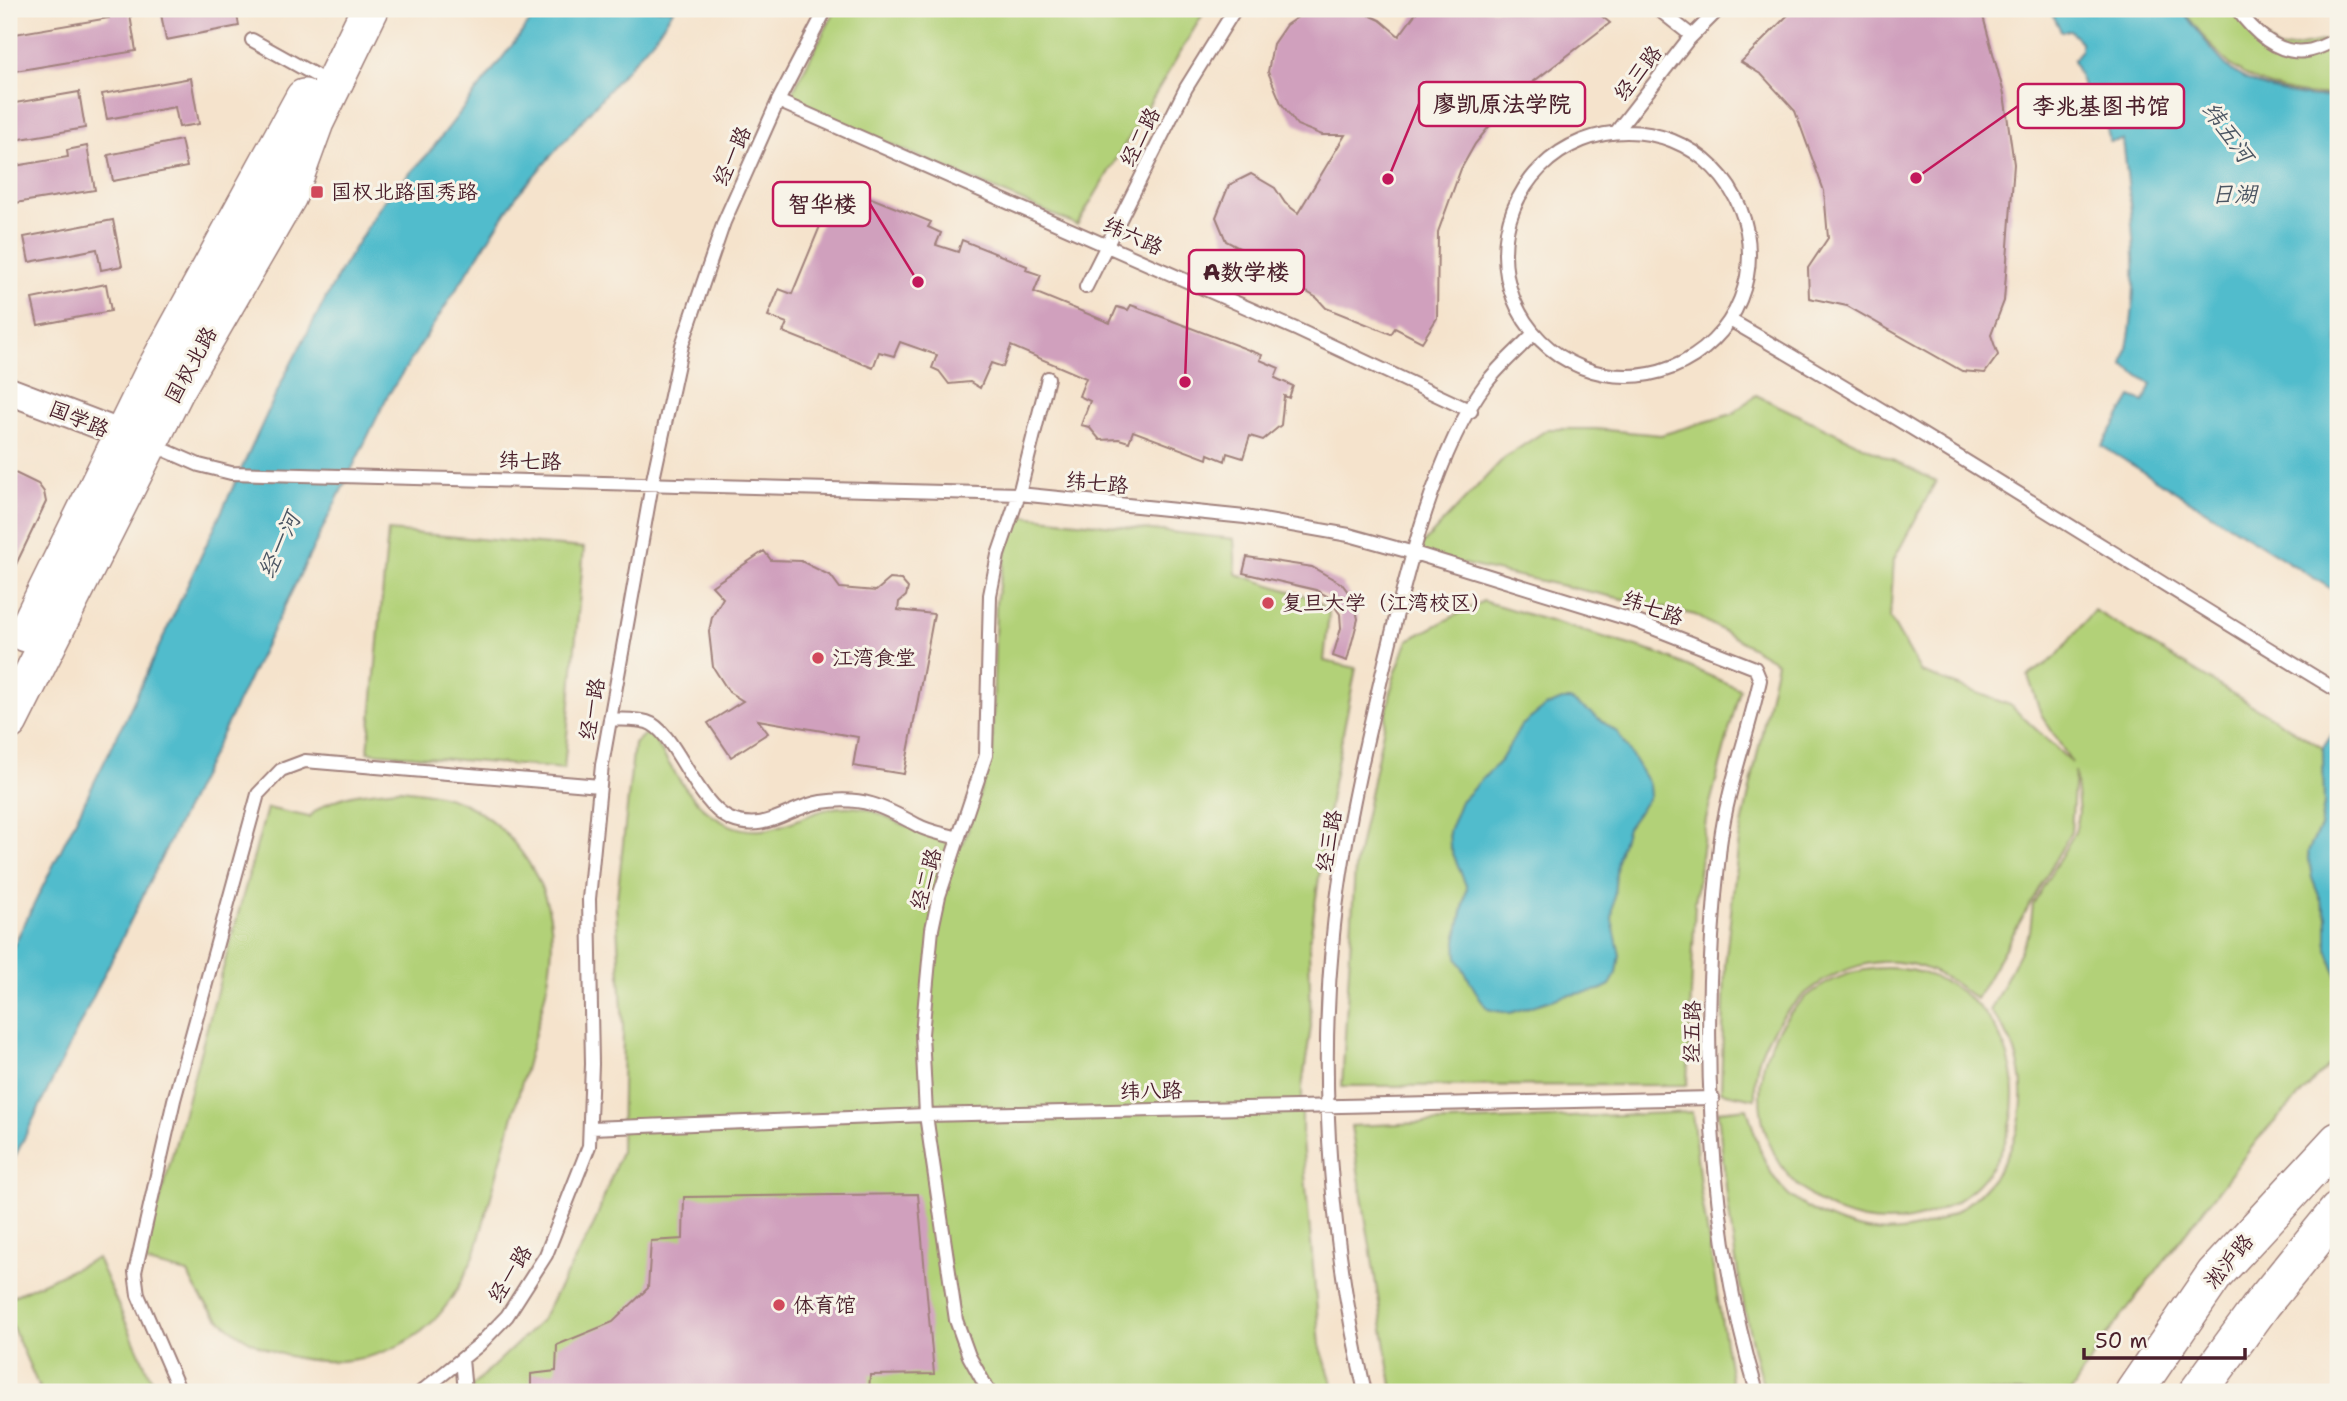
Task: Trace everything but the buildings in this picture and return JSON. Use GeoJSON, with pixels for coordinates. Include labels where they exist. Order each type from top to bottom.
{"type":"FeatureCollection","features":[{"type":"Feature","properties":{"kind":"main road","name":"国权北路"},"geometry":{"type":"LineString","coordinates":[[9,720],[136,440],[348,9]]}},
{"type":"Feature","properties":{"kind":"main road","name":"国权北路"},"geometry":{"type":"LineString","coordinates":[[9,669],[136,440],[175,391],[288,196],[315,122],[370,9]]}},
{"type":"Feature","properties":{"kind":"main road","name":"淞沪路"},"geometry":{"type":"LineString","coordinates":[[2134,1392],[2215,1274],[2338,1141]]}},
{"type":"Feature","properties":{"kind":"main road"},"geometry":{"type":"LineString","coordinates":[[2198,1392],[2263,1303],[2338,1211]]}},
{"type":"Feature","properties":{"kind":"street","name":"国学路"},"geometry":{"type":"LineString","coordinates":[[9,391],[136,440]]}},
{"type":"Feature","properties":{"kind":"lane","name":"经一路"},"geometry":{"type":"LineString","coordinates":[[421,1392],[462,1359],[507,1316],[546,1255],[577,1183],[589,1146],[589,899],[600,786],[610,719],[652,485],[682,345],[724,222],[778,101],[826,9]]}},
{"type":"Feature","properties":{"kind":"lane","name":"经二路"},"geometry":{"type":"LineString","coordinates":[[1086,287],[1109,246],[1186,88],[1235,9]]}},
{"type":"Feature","properties":{"kind":"lane"},"geometry":{"type":"LineString","coordinates":[[1658,9],[1692,36]]}},
{"type":"Feature","properties":{"kind":"lane","name":"经三路"},"geometry":{"type":"LineString","coordinates":[[1617,131],[1692,36],[1719,9]]}},
{"type":"Feature","properties":{"kind":"lane"},"geometry":{"type":"LineString","coordinates":[[2237,9],[2265,41],[2281,47],[2305,51],[2338,39]]}},
{"type":"Feature","properties":{"kind":"lane"},"geometry":{"type":"LineString","coordinates":[[252,40],[315,75]]}},
{"type":"Feature","properties":{"kind":"lane","name":"纬六路"},"geometry":{"type":"LineString","coordinates":[[778,101],[1109,246],[1471,411]]}},
{"type":"Feature","properties":{"kind":"lane"},"geometry":{"type":"LineString","coordinates":[[1617,131],[1639,131],[1679,142],[1709,162],[1734,193],[1746,223],[1750,257],[1744,292],[1730,320],[1698,354],[1665,370],[1631,376],[1595,372],[1575,365],[1560,357],[1533,334],[1511,295],[1503,257],[1505,232],[1512,208],[1534,172],[1562,149],[1589,137],[1617,131]]}},
{"type":"Feature","properties":{"kind":"lane"},"geometry":{"type":"LineString","coordinates":[[1730,320],[1977,467],[2124,562],[2338,691]]}},
{"type":"Feature","properties":{"kind":"lane","name":"经三路"},"geometry":{"type":"LineString","coordinates":[[1365,1392],[1348,1318],[1327,1105],[1333,935],[1346,851],[1373,712],[1414,553],[1449,450],[1487,382],[1533,334]]}},
{"type":"Feature","properties":{"kind":"lane","name":"经二路"},"geometry":{"type":"LineString","coordinates":[[989,1392],[969,1356],[956,1320],[926,1115],[922,1034],[932,929],[939,896],[986,755],[990,595],[998,555],[1019,494],[1048,378]]}},
{"type":"Feature","properties":{"kind":"lane","name":"纬七路"},"geometry":{"type":"LineString","coordinates":[[136,440],[200,465],[231,473],[1019,494],[1245,517],[1349,535],[1414,553],[1635,621],[1742,662],[1759,673]]}},
{"type":"Feature","properties":{"kind":"lane","name":"经五路"},"geometry":{"type":"LineString","coordinates":[[1758,1392],[1747,1357],[1719,1204],[1710,1071],[1712,959],[1720,843],[1757,695],[1759,673]]}},
{"type":"Feature","properties":{"kind":"lane"},"geometry":{"type":"LineString","coordinates":[[610,719],[649,723],[662,734],[708,802],[730,819],[746,824],[765,824],[817,802],[864,801],[886,807],[919,826],[958,838]]}},
{"type":"Feature","properties":{"kind":"lane"},"geometry":{"type":"LineString","coordinates":[[180,1392],[138,1294],[135,1272],[174,1100],[248,824],[263,788],[281,769],[305,761],[600,786]]}},
{"type":"Feature","properties":{"kind":"lane","name":"纬八路"},"geometry":{"type":"LineString","coordinates":[[591,1129],[926,1115],[1713,1098]]}},
{"type":"Feature","properties":{"kind":"lane"},"geometry":{"type":"LineString","coordinates":[[462,1359],[465,1392]]}},
{"type":"Feature","properties":{"kind":"green space"},"geometry":{"type":"Polygon","coordinates":[[[836,9],[1206,9],[1077,225],[788,100],[836,9]]]}},
{"type":"Feature","properties":{"kind":"green space"},"geometry":{"type":"Polygon","coordinates":[[[2181,9],[2232,9],[2279,50],[2338,39],[2338,94],[2297,93],[2256,81],[2233,67],[2219,54],[2181,9]]]}},
{"type":"Feature","properties":{"kind":"green space"},"geometry":{"type":"Polygon","coordinates":[[[1756,395],[1936,481],[1894,559],[1890,618],[1921,672],[2010,705],[2072,763],[2041,714],[2028,676],[2056,657],[2094,610],[2323,748],[2324,804],[2320,827],[2308,852],[2312,878],[2327,916],[2327,949],[2338,979],[2338,1056],[2258,1139],[2107,1335],[2071,1392],[1765,1392],[1741,1288],[1718,1111],[1747,1108],[1762,1154],[1780,1185],[1807,1208],[1843,1224],[1890,1232],[1932,1223],[1969,1202],[1997,1171],[2016,1134],[2022,1092],[2014,1050],[1990,1011],[2030,931],[2033,904],[2075,832],[2079,814],[2075,771],[2071,832],[1976,999],[1942,976],[1904,963],[1881,962],[1837,974],[1817,985],[1799,1000],[1782,1017],[1769,1036],[1757,1067],[1755,1099],[1721,1092],[1725,965],[1739,840],[1777,662],[1695,615],[1414,553],[1504,458],[1548,429],[1595,429],[1661,435],[1732,414],[1756,395]]]}},
{"type":"Feature","properties":{"kind":"green space"},"geometry":{"type":"Polygon","coordinates":[[[1022,516],[1234,539],[1236,574],[1315,599],[1329,613],[1324,661],[1356,668],[1332,788],[1309,946],[1311,1027],[1302,1087],[1302,1141],[1320,1345],[1335,1392],[466,1392],[540,1322],[593,1227],[621,1151],[623,1027],[616,907],[634,744],[649,730],[682,784],[696,800],[711,814],[728,824],[747,830],[769,829],[829,809],[859,807],[917,830],[963,844],[992,756],[996,601],[1007,548],[1014,527],[1022,516]]]}},
{"type":"Feature","properties":{"kind":"green space"},"geometry":{"type":"Polygon","coordinates":[[[388,531],[584,548],[564,769],[368,752],[388,531]]]}},
{"type":"Feature","properties":{"kind":"green space"},"geometry":{"type":"Polygon","coordinates":[[[1483,601],[1660,654],[1740,689],[1706,819],[1695,903],[1687,1085],[1342,1086],[1355,868],[1394,677],[1408,640],[1483,601]]]}},
{"type":"Feature","properties":{"kind":"green space"},"geometry":{"type":"Polygon","coordinates":[[[400,789],[443,796],[467,805],[496,825],[521,852],[539,883],[550,917],[552,935],[549,972],[542,1009],[475,1253],[464,1278],[442,1311],[412,1338],[382,1352],[350,1360],[317,1361],[285,1355],[254,1343],[227,1325],[204,1302],[188,1273],[143,1262],[267,808],[309,817],[318,809],[340,798],[400,789]]]}},
{"type":"Feature","properties":{"kind":"green space"},"geometry":{"type":"Polygon","coordinates":[[[1887,968],[1936,978],[1977,1005],[2004,1046],[2014,1095],[2004,1144],[1977,1185],[1936,1212],[1887,1222],[1838,1212],[1797,1185],[1770,1144],[1760,1095],[1770,1046],[1797,1005],[1838,978],[1887,968]]]}},
{"type":"Feature","properties":{"kind":"green space"},"geometry":{"type":"Polygon","coordinates":[[[1692,1112],[1701,1193],[1733,1392],[1393,1392],[1351,1126],[1692,1112]]]}},
{"type":"Feature","properties":{"kind":"green space"},"geometry":{"type":"Polygon","coordinates":[[[97,1258],[157,1392],[41,1392],[9,1319],[9,1298],[97,1258]]]}},
{"type":"Feature","properties":{"kind":"water","name":"经一河"},"geometry":{"type":"Polygon","coordinates":[[[540,9],[674,9],[654,38],[517,195],[387,397],[9,1169],[9,955],[124,722],[285,375],[342,268],[383,202],[428,154],[540,9]]]}},
{"type":"Feature","properties":{"kind":"water","name":"日湖"},"geometry":{"type":"Polygon","coordinates":[[[2050,9],[2181,9],[2216,55],[2229,68],[2251,82],[2297,95],[2338,96],[2338,593],[2102,446],[2131,397],[2144,402],[2151,384],[2123,365],[2133,309],[2134,253],[2123,140],[2110,142],[2103,111],[2094,113],[2073,60],[2081,51],[2081,42],[2070,31],[2061,31],[2050,9]]]}},
{"type":"Feature","properties":{"kind":"water"},"geometry":{"type":"Polygon","coordinates":[[[1562,700],[1570,700],[1587,710],[1618,733],[1649,784],[1650,796],[1627,828],[1617,861],[1612,920],[1620,955],[1617,973],[1610,985],[1600,990],[1564,996],[1510,1013],[1496,1011],[1488,1009],[1480,999],[1457,958],[1456,941],[1467,888],[1450,846],[1449,832],[1461,801],[1501,760],[1521,726],[1545,707],[1562,700]]]}},
{"type":"Feature","properties":{"kind":"water"},"geometry":{"type":"Polygon","coordinates":[[[2338,725],[2338,979],[2327,949],[2327,916],[2312,878],[2308,852],[2320,827],[2324,804],[2323,748],[2338,725]]]}},
{"type":"Feature","properties":{"kind":"place","name":"李兆基图书馆"},"geometry":{"type":"Point","coordinates":[1916,178]}},
{"type":"Feature","properties":{"kind":"place","name":"廖凯原法学院"},"geometry":{"type":"Point","coordinates":[1388,179]}},
{"type":"Feature","properties":{"kind":"place","name":"国权北路国秀路"},"geometry":{"type":"Point","coordinates":[317,192]}},
{"type":"Feature","properties":{"kind":"place","name":"智华楼"},"geometry":{"type":"Point","coordinates":[918,282]}},
{"type":"Feature","properties":{"kind":"place","name":"A数学楼"},"geometry":{"type":"Point","coordinates":[1185,382]}},
{"type":"Feature","properties":{"kind":"place","name":"复旦大学（江湾校区）"},"geometry":{"type":"Point","coordinates":[1268,603]}},
{"type":"Feature","properties":{"kind":"place","name":"江湾食堂"},"geometry":{"type":"Point","coordinates":[818,658]}},
{"type":"Feature","properties":{"kind":"place","name":"体育馆"},"geometry":{"type":"Point","coordinates":[779,1305]}},
{"type":"Feature","properties":{"kind":"water label","name":"纬五河"},"geometry":{"type":"Point","coordinates":[2228,132]}}]}
